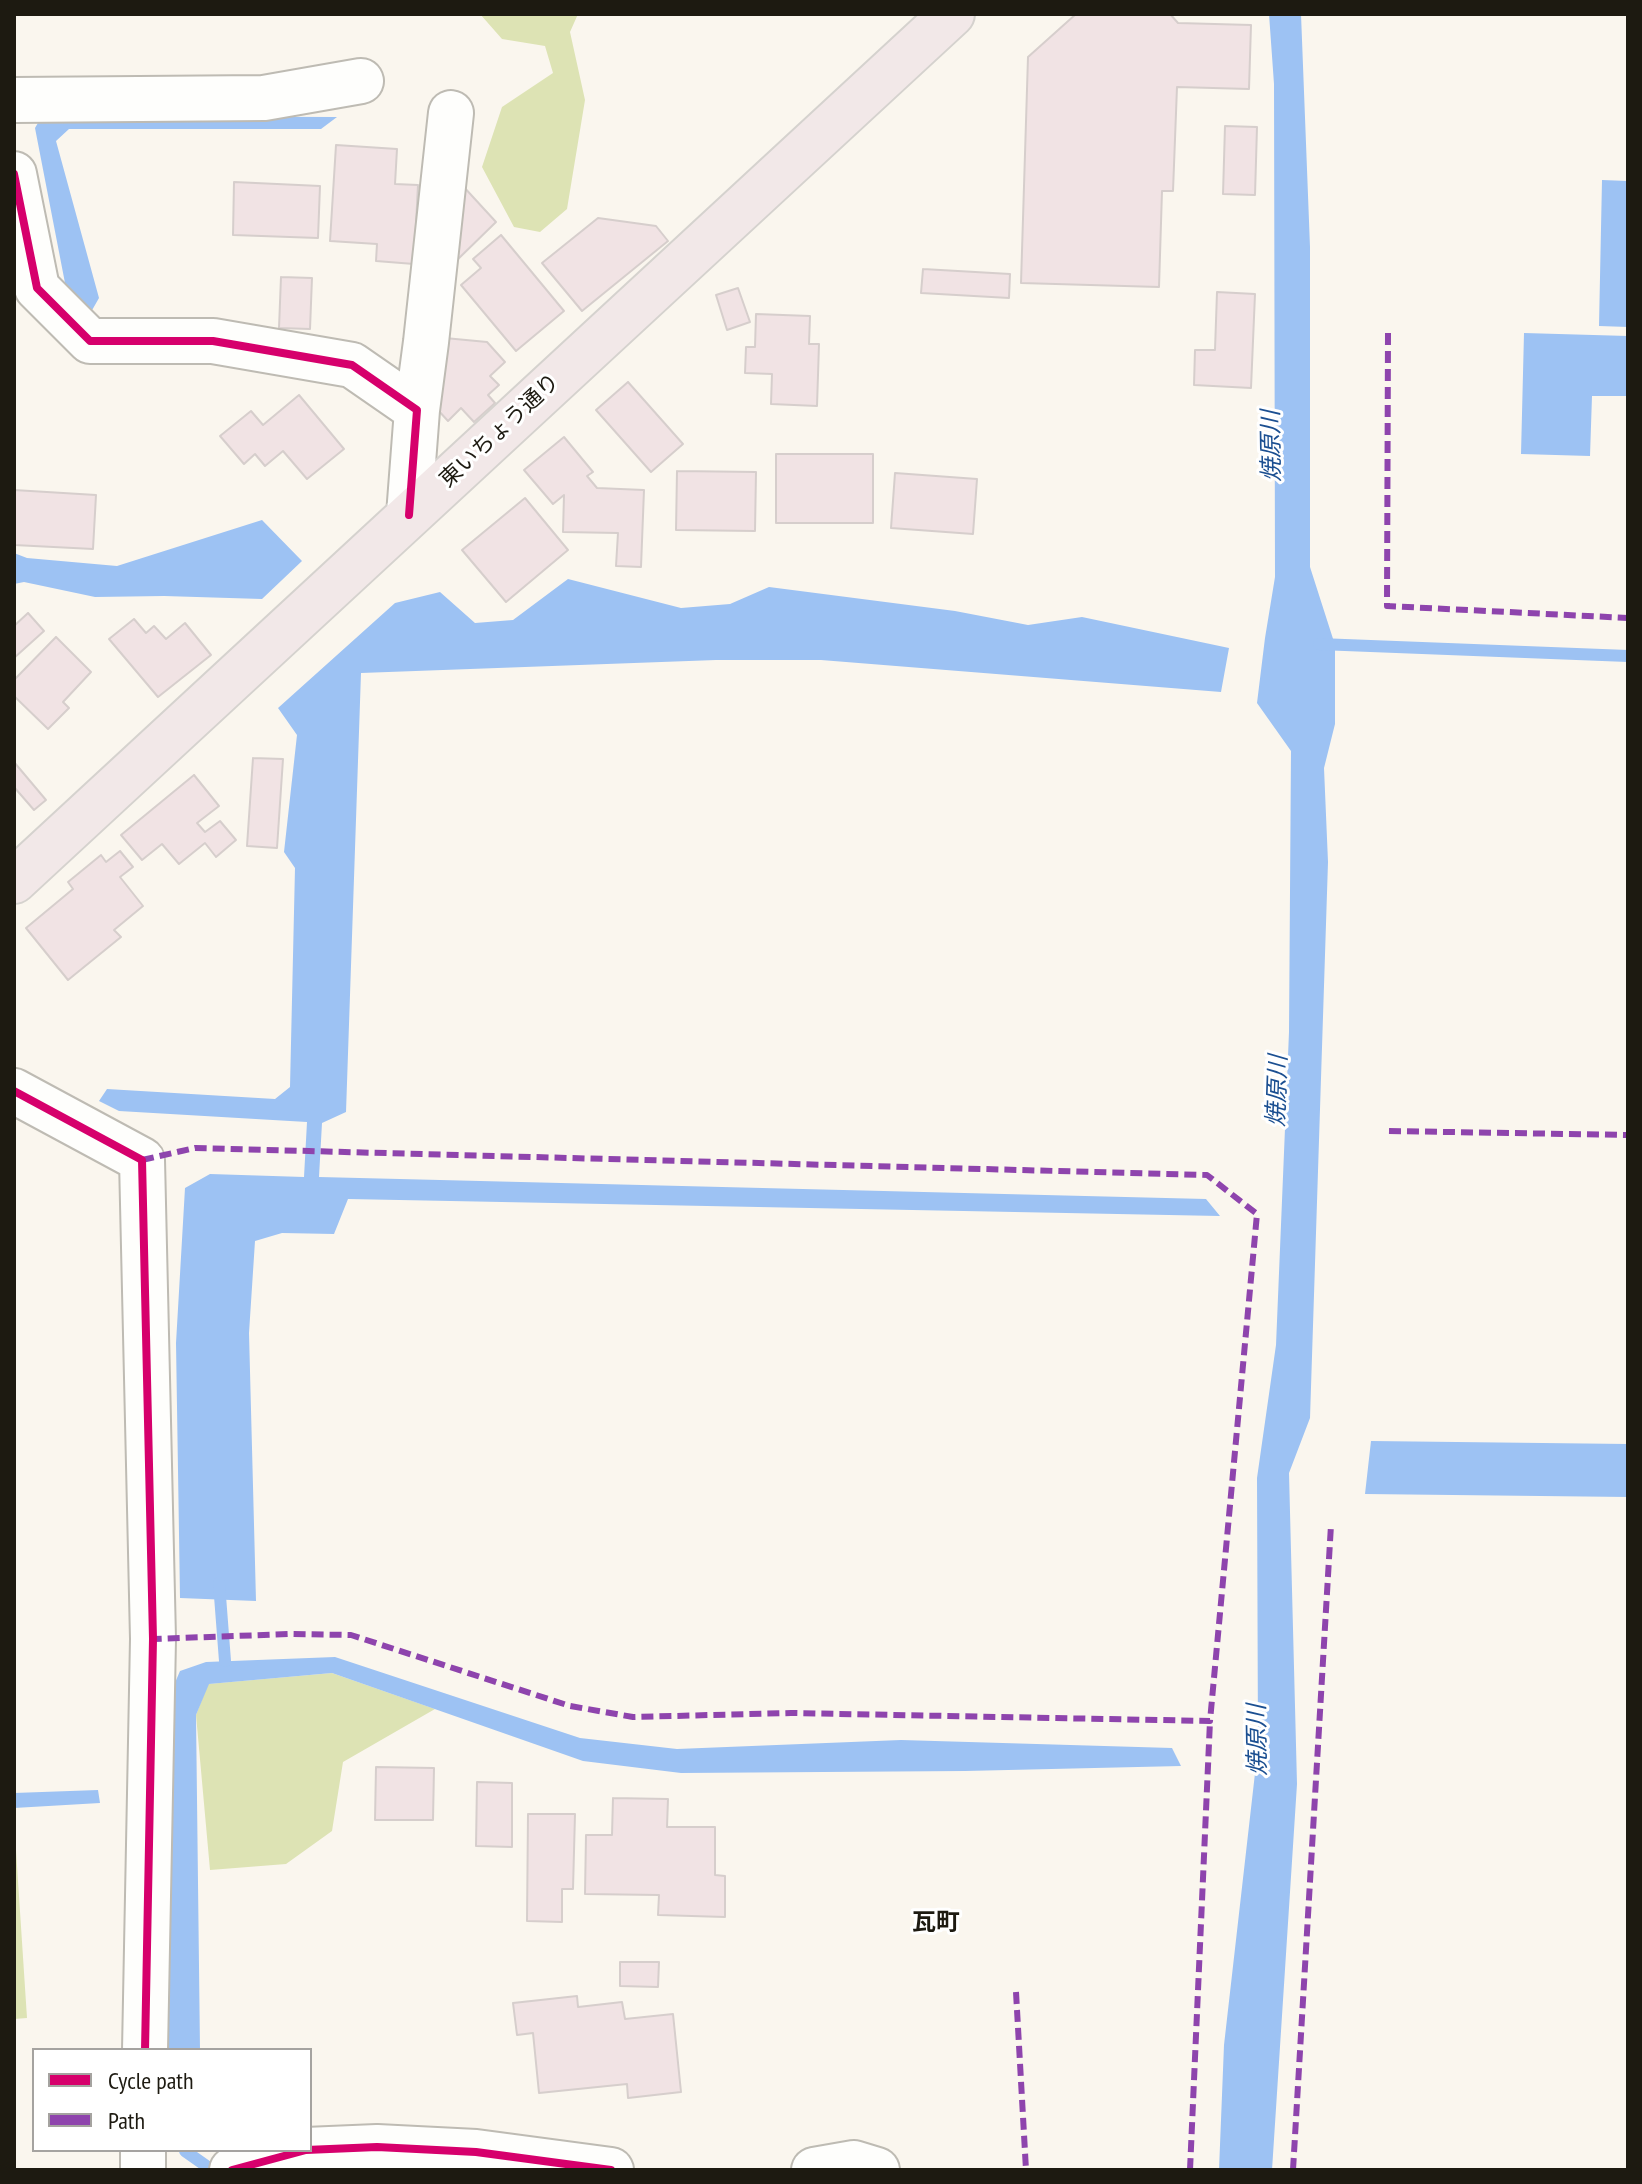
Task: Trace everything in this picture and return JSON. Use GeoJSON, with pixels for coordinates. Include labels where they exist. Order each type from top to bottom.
{"type":"FeatureCollection","features":[{"type":"Feature","properties":{"kind":"main road","name":"東いちょう通り"},"geometry":{"type":"LineString","coordinates":[[14,881],[952,14]]}},
{"type":"Feature","properties":{"kind":"street"},"geometry":{"type":"LineString","coordinates":[[14,100],[264,98],[361,81]]}},
{"type":"Feature","properties":{"kind":"street"},"geometry":{"type":"LineString","coordinates":[[409,515],[417,410],[451,113]]}},
{"type":"Feature","properties":{"kind":"street"},"geometry":{"type":"LineString","coordinates":[[14,174],[37,288],[90,341],[213,341],[352,365],[417,410]]}},
{"type":"Feature","properties":{"kind":"street"},"geometry":{"type":"LineString","coordinates":[[14,1091],[142,1160],[153,1639],[145,2048]]}},
{"type":"Feature","properties":{"kind":"street"},"geometry":{"type":"LineString","coordinates":[[312,2150],[377,2147],[476,2152],[611,2170]]}},
{"type":"Feature","properties":{"kind":"street"},"geometry":{"type":"LineString","coordinates":[[234,2170],[299,2152]]}},
{"type":"Feature","properties":{"kind":"street"},"geometry":{"type":"LineString","coordinates":[[814,2170],[854,2163],[877,2170]]}},
{"type":"Feature","properties":{"kind":"green space"},"geometry":{"type":"Polygon","coordinates":[[[480,14],[578,14],[570,32],[585,100],[567,209],[540,232],[514,227],[482,167],[502,107],[553,73],[545,46],[502,39],[480,14]]]}},
{"type":"Feature","properties":{"kind":"green space"},"geometry":{"type":"Polygon","coordinates":[[[332,1673],[435,1709],[343,1762],[332,1831],[286,1864],[210,1870],[196,1715],[208,1684],[332,1673]]]}},
{"type":"Feature","properties":{"kind":"green space"},"geometry":{"type":"Polygon","coordinates":[[[14,1820],[27,2018],[14,2019],[14,1820]]]}},
{"type":"Feature","properties":{"kind":"water","name":"焼原川"},"geometry":{"type":"Polygon","coordinates":[[[1269,14],[1301,14],[1310,247],[1310,567],[1335,645],[1335,724],[1324,768],[1328,862],[1310,1418],[1289,1473],[1297,1784],[1272,2170],[1219,2170],[1224,2045],[1258,1747],[1257,1478],[1276,1345],[1289,1032],[1291,751],[1257,703],[1275,577],[1274,84],[1269,14]]]}},
{"type":"Feature","properties":{"kind":"water"},"geometry":{"type":"Polygon","coordinates":[[[42,116],[337,117],[321,129],[69,129],[56,141],[99,298],[91,312],[65,283],[35,128],[42,116]]]}},
{"type":"Feature","properties":{"kind":"water"},"geometry":{"type":"Polygon","coordinates":[[[1602,180],[1628,181],[1628,327],[1599,326],[1602,180]]]}},
{"type":"Feature","properties":{"kind":"water"},"geometry":{"type":"Polygon","coordinates":[[[1524,333],[1628,336],[1628,396],[1592,396],[1590,456],[1521,454],[1524,333]]]}},
{"type":"Feature","properties":{"kind":"water"},"geometry":{"type":"Polygon","coordinates":[[[262,520],[302,561],[262,599],[95,597],[24,582],[14,584],[14,553],[27,558],[117,566],[262,520]]]}},
{"type":"Feature","properties":{"kind":"water"},"geometry":{"type":"Polygon","coordinates":[[[568,579],[681,608],[730,604],[769,587],[955,611],[1028,625],[1082,617],[1229,648],[1221,692],[821,660],[716,660],[361,673],[346,1112],[322,1123],[319,1177],[1206,1199],[1220,1216],[348,1199],[334,1234],[282,1233],[255,1241],[249,1333],[256,1601],[180,1598],[176,1343],[185,1188],[210,1174],[304,1177],[307,1122],[119,1111],[99,1101],[107,1089],[275,1099],[290,1087],[295,868],[284,852],[297,735],[278,708],[395,603],[440,592],[475,623],[513,620],[568,579]]]}},
{"type":"Feature","properties":{"kind":"water"},"geometry":{"type":"Polygon","coordinates":[[[1371,1441],[1628,1444],[1628,1497],[1365,1494],[1371,1441]]]}},
{"type":"Feature","properties":{"kind":"water"},"geometry":{"type":"Polygon","coordinates":[[[335,1657],[580,1738],[677,1749],[901,1740],[1172,1748],[1181,1766],[681,1773],[583,1761],[332,1673],[209,1684],[196,1715],[200,2048],[168,2048],[174,1745],[168,1699],[180,1671],[206,1662],[335,1657]]]}},
{"type":"Feature","properties":{"kind":"water"},"geometry":{"type":"Polygon","coordinates":[[[98,1790],[100,1803],[14,1808],[14,1793],[98,1790]]]}},
{"type":"Feature","properties":{"kind":"building"},"geometry":{"type":"Polygon","coordinates":[[[1076,14],[1170,14],[1178,23],[1251,25],[1249,89],[1177,87],[1173,191],[1162,191],[1159,287],[1021,283],[1028,57],[1076,14]]]}},
{"type":"Feature","properties":{"kind":"building"},"geometry":{"type":"Polygon","coordinates":[[[1225,126],[1257,127],[1255,195],[1223,194],[1225,126]]]}},
{"type":"Feature","properties":{"kind":"building"},"geometry":{"type":"Polygon","coordinates":[[[336,145],[397,149],[395,184],[418,185],[414,264],[376,261],[377,244],[330,241],[336,145]]]}},
{"type":"Feature","properties":{"kind":"building"},"geometry":{"type":"Polygon","coordinates":[[[234,182],[320,186],[318,238],[233,235],[234,182]]]}},
{"type":"Feature","properties":{"kind":"building"},"geometry":{"type":"Polygon","coordinates":[[[462,185],[496,222],[453,264],[462,185]]]}},
{"type":"Feature","properties":{"kind":"building"},"geometry":{"type":"Polygon","coordinates":[[[598,218],[656,226],[668,241],[582,311],[542,263],[598,218]]]}},
{"type":"Feature","properties":{"kind":"building"},"geometry":{"type":"Polygon","coordinates":[[[501,235],[564,311],[516,351],[461,285],[481,268],[473,259],[501,235]]]}},
{"type":"Feature","properties":{"kind":"building"},"geometry":{"type":"Polygon","coordinates":[[[923,269],[1010,274],[1009,298],[921,293],[923,269]]]}},
{"type":"Feature","properties":{"kind":"building"},"geometry":{"type":"Polygon","coordinates":[[[281,277],[312,278],[310,329],[279,328],[281,277]]]}},
{"type":"Feature","properties":{"kind":"building"},"geometry":{"type":"Polygon","coordinates":[[[738,288],[750,322],[727,330],[716,295],[738,288]]]}},
{"type":"Feature","properties":{"kind":"building"},"geometry":{"type":"Polygon","coordinates":[[[1217,292],[1255,294],[1251,388],[1194,385],[1195,350],[1215,350],[1217,292]]]}},
{"type":"Feature","properties":{"kind":"building"},"geometry":{"type":"Polygon","coordinates":[[[756,314],[810,316],[809,344],[819,344],[817,406],[771,404],[772,374],[745,373],[746,347],[755,347],[756,314]]]}},
{"type":"Feature","properties":{"kind":"building"},"geometry":{"type":"Polygon","coordinates":[[[445,338],[487,342],[505,362],[490,376],[499,385],[488,395],[495,403],[474,422],[461,408],[448,421],[437,409],[445,338]]]}},
{"type":"Feature","properties":{"kind":"building"},"geometry":{"type":"Polygon","coordinates":[[[628,382],[683,444],[651,472],[596,410],[628,382]]]}},
{"type":"Feature","properties":{"kind":"building"},"geometry":{"type":"Polygon","coordinates":[[[299,395],[344,449],[307,479],[283,451],[265,466],[255,454],[244,464],[220,436],[251,411],[263,425],[299,395]]]}},
{"type":"Feature","properties":{"kind":"building"},"geometry":{"type":"Polygon","coordinates":[[[564,437],[593,472],[587,476],[597,488],[644,490],[641,567],[616,566],[618,533],[563,532],[564,495],[553,504],[524,470],[564,437]]]}},
{"type":"Feature","properties":{"kind":"building"},"geometry":{"type":"Polygon","coordinates":[[[776,454],[873,454],[873,523],[776,523],[776,454]]]}},
{"type":"Feature","properties":{"kind":"building"},"geometry":{"type":"Polygon","coordinates":[[[677,471],[756,472],[755,531],[676,530],[677,471]]]}},
{"type":"Feature","properties":{"kind":"building"},"geometry":{"type":"Polygon","coordinates":[[[895,473],[977,479],[973,534],[891,528],[895,473]]]}},
{"type":"Feature","properties":{"kind":"building"},"geometry":{"type":"Polygon","coordinates":[[[14,490],[96,495],[93,549],[14,545],[14,490]]]}},
{"type":"Feature","properties":{"kind":"building"},"geometry":{"type":"Polygon","coordinates":[[[525,498],[568,550],[506,602],[462,550],[525,498]]]}},
{"type":"Feature","properties":{"kind":"building"},"geometry":{"type":"Polygon","coordinates":[[[28,613],[44,631],[14,658],[14,626],[28,613]]]}},
{"type":"Feature","properties":{"kind":"building"},"geometry":{"type":"Polygon","coordinates":[[[134,619],[146,633],[154,626],[166,639],[185,623],[211,655],[158,697],[109,639],[134,619]]]}},
{"type":"Feature","properties":{"kind":"building"},"geometry":{"type":"Polygon","coordinates":[[[56,637],[91,672],[63,702],[69,708],[48,729],[14,696],[14,680],[56,637]]]}},
{"type":"Feature","properties":{"kind":"building"},"geometry":{"type":"Polygon","coordinates":[[[253,758],[283,759],[277,848],[247,846],[253,758]]]}},
{"type":"Feature","properties":{"kind":"building"},"geometry":{"type":"Polygon","coordinates":[[[14,762],[46,800],[34,810],[14,787],[14,762]]]}},
{"type":"Feature","properties":{"kind":"building"},"geometry":{"type":"Polygon","coordinates":[[[194,775],[219,806],[197,823],[205,832],[220,821],[236,840],[216,857],[205,843],[179,864],[162,844],[142,860],[121,835],[194,775]]]}},
{"type":"Feature","properties":{"kind":"building"},"geometry":{"type":"Polygon","coordinates":[[[120,851],[133,867],[120,877],[143,906],[114,930],[121,937],[68,980],[26,928],[73,889],[68,882],[101,855],[106,862],[120,851]]]}},
{"type":"Feature","properties":{"kind":"building"},"geometry":{"type":"Polygon","coordinates":[[[376,1767],[434,1768],[433,1820],[375,1820],[376,1767]]]}},
{"type":"Feature","properties":{"kind":"building"},"geometry":{"type":"Polygon","coordinates":[[[477,1782],[512,1783],[512,1847],[476,1846],[477,1782]]]}},
{"type":"Feature","properties":{"kind":"building"},"geometry":{"type":"Polygon","coordinates":[[[613,1798],[668,1799],[667,1827],[715,1827],[715,1875],[725,1876],[725,1917],[658,1915],[659,1895],[585,1894],[586,1835],[612,1835],[613,1798]]]}},
{"type":"Feature","properties":{"kind":"building"},"geometry":{"type":"Polygon","coordinates":[[[528,1814],[575,1814],[573,1889],[562,1889],[562,1922],[527,1921],[528,1814]]]}},
{"type":"Feature","properties":{"kind":"building"},"geometry":{"type":"Polygon","coordinates":[[[620,1962],[659,1962],[658,1987],[620,1986],[620,1962]]]}},
{"type":"Feature","properties":{"kind":"building"},"geometry":{"type":"Polygon","coordinates":[[[577,1996],[578,2007],[622,2002],[625,2019],[673,2014],[681,2092],[628,2098],[627,2084],[539,2093],[533,2033],[517,2035],[513,2003],[577,1996]]]}},
{"type":"Feature","properties":{"kind":"waterway"},"geometry":{"type":"LineString","coordinates":[[1319,644],[1628,656]]}},
{"type":"Feature","properties":{"kind":"waterway"},"geometry":{"type":"LineString","coordinates":[[219,1583],[225,1661]]}},
{"type":"Feature","properties":{"kind":"waterway"},"geometry":{"type":"LineString","coordinates":[[186,2152],[212,2170]]}},
{"type":"Feature","properties":{"kind":"marked path"},"geometry":{"type":"LineString","coordinates":[[1388,333],[1387,606],[1628,618]]}},
{"type":"Feature","properties":{"kind":"marked path"},"geometry":{"type":"LineString","coordinates":[[1389,1131],[1628,1135]]}},
{"type":"Feature","properties":{"kind":"marked path"},"geometry":{"type":"LineString","coordinates":[[142,1160],[195,1148],[1207,1175],[1257,1214],[1210,1721],[791,1713],[633,1717],[570,1706],[351,1635],[153,1639]]}},
{"type":"Feature","properties":{"kind":"marked path"},"geometry":{"type":"LineString","coordinates":[[1293,2170],[1331,1525]]}},
{"type":"Feature","properties":{"kind":"marked path"},"geometry":{"type":"LineString","coordinates":[[1190,2170],[1210,1721]]}},
{"type":"Feature","properties":{"kind":"marked path"},"geometry":{"type":"LineString","coordinates":[[1016,1992],[1026,2170]]}},
{"type":"Feature","properties":{"kind":"cycle path"},"geometry":{"type":"LineString","coordinates":[[14,174],[37,288],[90,341],[213,341],[352,365],[417,410],[409,515]]}},
{"type":"Feature","properties":{"kind":"cycle path"},"geometry":{"type":"LineString","coordinates":[[14,1091],[142,1160],[153,1639],[145,2048]]}},
{"type":"Feature","properties":{"kind":"cycle path"},"geometry":{"type":"LineString","coordinates":[[312,2150],[377,2147],[476,2152],[611,2170]]}},
{"type":"Feature","properties":{"kind":"cycle path"},"geometry":{"type":"LineString","coordinates":[[232,2170],[299,2152]]}},
{"type":"Feature","properties":{"kind":"district","name":"瓦町"},"geometry":{"type":"Point","coordinates":[936,1923]}}]}
